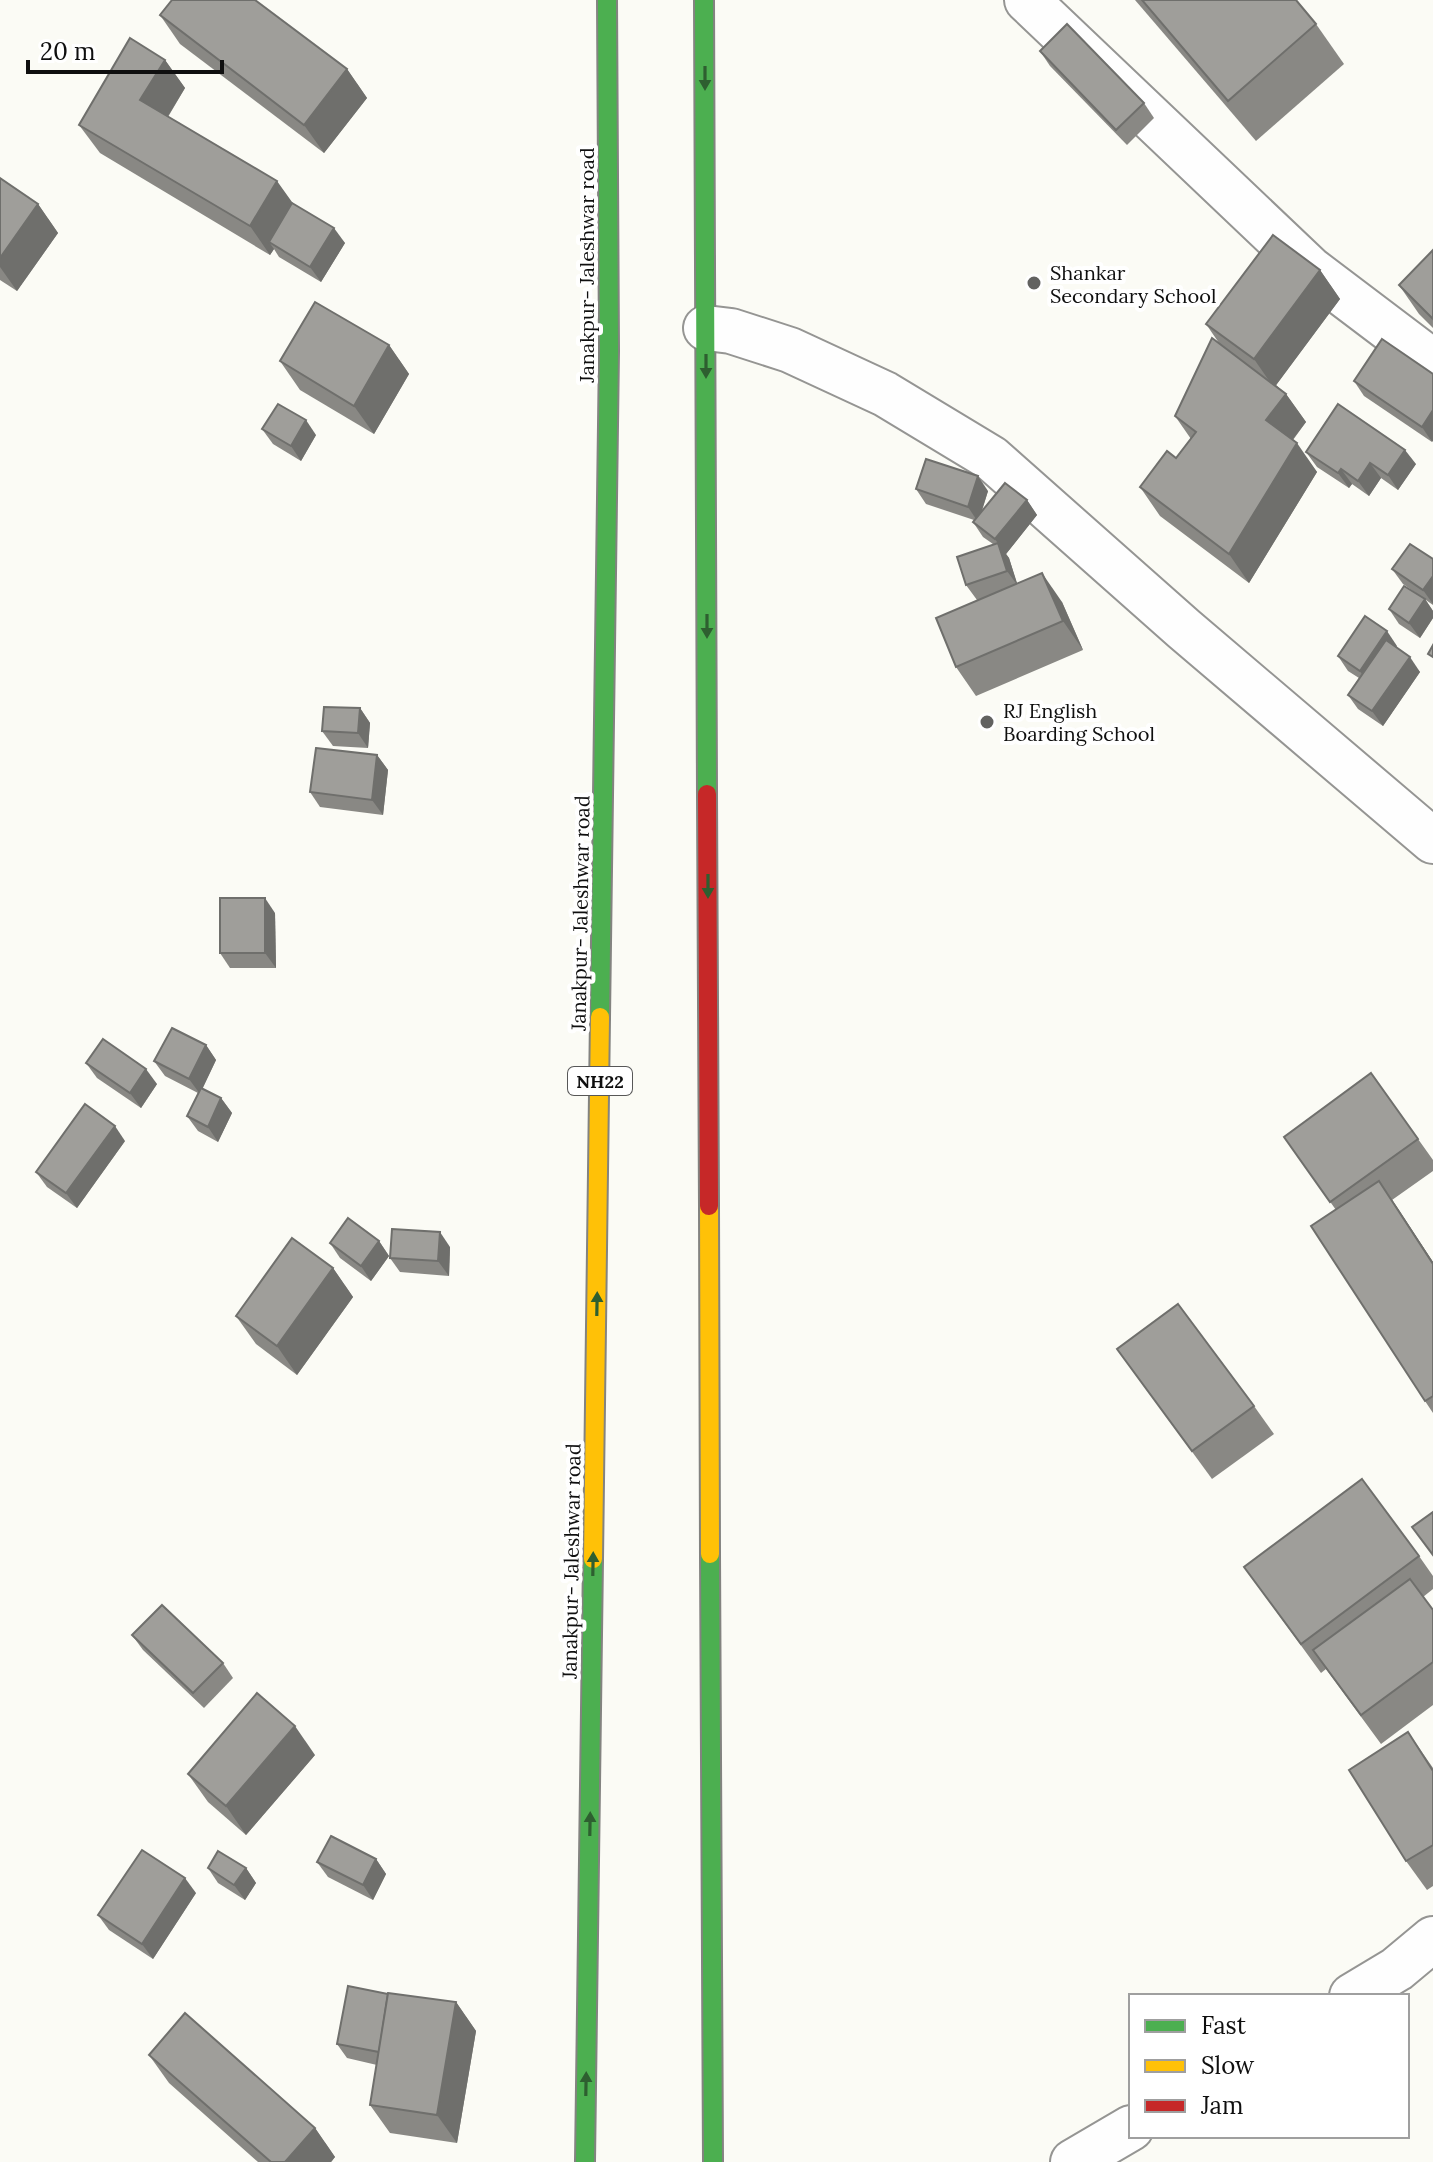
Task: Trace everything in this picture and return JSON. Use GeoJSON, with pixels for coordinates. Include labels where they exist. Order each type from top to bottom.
{"type":"FeatureCollection","features":[{"type":"Feature","properties":{"kind":"highway","name":"Janakpur- Jaleshwar road"},"geometry":{"type":"LineString","coordinates":[[585,2162],[609,351],[607,0]]}},
{"type":"Feature","properties":{"kind":"highway"},"geometry":{"type":"LineString","coordinates":[[704,0],[713,2162]]}},
{"type":"Feature","properties":{"kind":"street"},"geometry":{"type":"LineString","coordinates":[[1027,0],[1310,269],[1433,362]]}},
{"type":"Feature","properties":{"kind":"street"},"geometry":{"type":"LineString","coordinates":[[706,328],[731,331],[790,350],[885,394],[991,458],[1184,629],[1433,841]]}},
{"type":"Feature","properties":{"kind":"street"},"geometry":{"type":"LineString","coordinates":[[1355,1994],[1397,1969],[1433,1939]]}},
{"type":"Feature","properties":{"kind":"street"},"geometry":{"type":"LineString","coordinates":[[1073,2162],[1129,2129]]}},
{"type":"Feature","properties":{"kind":"building"},"geometry":{"type":"Polygon","coordinates":[[[172,0],[255,0],[347,69],[304,125],[160,15],[172,0]]]}},
{"type":"Feature","properties":{"kind":"building"},"geometry":{"type":"Polygon","coordinates":[[[1142,0],[1296,0],[1316,24],[1228,101],[1142,0]]]}},
{"type":"Feature","properties":{"kind":"building"},"geometry":{"type":"Polygon","coordinates":[[[1067,24],[1144,103],[1116,130],[1040,51],[1067,24]]]}},
{"type":"Feature","properties":{"kind":"building"},"geometry":{"type":"Polygon","coordinates":[[[130,38],[165,60],[140,100],[277,181],[250,226],[79,125],[130,38]]]}},
{"type":"Feature","properties":{"kind":"building"},"geometry":{"type":"Polygon","coordinates":[[[0,178],[38,204],[0,258],[0,178]]]}},
{"type":"Feature","properties":{"kind":"building"},"geometry":{"type":"Polygon","coordinates":[[[292,203],[334,228],[310,267],[269,242],[292,203]]]}},
{"type":"Feature","properties":{"kind":"building"},"geometry":{"type":"Polygon","coordinates":[[[1273,235],[1320,270],[1254,359],[1206,324],[1273,235]]]}},
{"type":"Feature","properties":{"kind":"building"},"geometry":{"type":"Polygon","coordinates":[[[1433,250],[1433,319],[1399,285],[1433,250]]]}},
{"type":"Feature","properties":{"kind":"building"},"geometry":{"type":"Polygon","coordinates":[[[315,302],[389,345],[354,406],[280,361],[315,302]]]}},
{"type":"Feature","properties":{"kind":"building"},"geometry":{"type":"Polygon","coordinates":[[[1212,338],[1286,394],[1266,420],[1297,443],[1229,554],[1140,487],[1167,451],[1176,458],[1196,432],[1175,416],[1212,338]]]}},
{"type":"Feature","properties":{"kind":"building"},"geometry":{"type":"Polygon","coordinates":[[[1382,339],[1433,374],[1433,410],[1422,427],[1354,381],[1382,339]]]}},
{"type":"Feature","properties":{"kind":"building"},"geometry":{"type":"Polygon","coordinates":[[[278,404],[306,420],[291,446],[262,429],[278,404]]]}},
{"type":"Feature","properties":{"kind":"building"},"geometry":{"type":"Polygon","coordinates":[[[1338,404],[1405,450],[1388,475],[1370,463],[1358,481],[1341,469],[1338,473],[1306,452],[1338,404]]]}},
{"type":"Feature","properties":{"kind":"building"},"geometry":{"type":"Polygon","coordinates":[[[926,459],[978,476],[968,507],[916,489],[926,459]]]}},
{"type":"Feature","properties":{"kind":"building"},"geometry":{"type":"Polygon","coordinates":[[[1005,483],[1027,500],[995,539],[973,522],[1005,483]]]}},
{"type":"Feature","properties":{"kind":"building"},"geometry":{"type":"Polygon","coordinates":[[[998,543],[1007,571],[966,585],[957,557],[998,543]]]}},
{"type":"Feature","properties":{"kind":"building"},"geometry":{"type":"Polygon","coordinates":[[[1410,544],[1433,559],[1433,576],[1423,590],[1392,569],[1410,544]]]}},
{"type":"Feature","properties":{"kind":"building"},"geometry":{"type":"Polygon","coordinates":[[[1042,573],[1063,621],[956,667],[936,618],[1042,573]]]}},
{"type":"Feature","properties":{"kind":"building"},"geometry":{"type":"Polygon","coordinates":[[[1404,586],[1425,599],[1409,623],[1389,609],[1404,586]]]}},
{"type":"Feature","properties":{"kind":"building"},"geometry":{"type":"Polygon","coordinates":[[[1365,616],[1387,631],[1360,671],[1338,656],[1365,616]]]}},
{"type":"Feature","properties":{"kind":"building"},"geometry":{"type":"Polygon","coordinates":[[[1386,640],[1410,657],[1372,711],[1348,695],[1386,640]]]}},
{"type":"Feature","properties":{"kind":"building"},"geometry":{"type":"Polygon","coordinates":[[[324,707],[360,708],[358,733],[322,731],[324,707]]]}},
{"type":"Feature","properties":{"kind":"building"},"geometry":{"type":"Polygon","coordinates":[[[316,748],[377,755],[372,800],[310,792],[316,748]]]}},
{"type":"Feature","properties":{"kind":"building"},"geometry":{"type":"Polygon","coordinates":[[[220,898],[265,898],[265,953],[220,953],[220,898]]]}},
{"type":"Feature","properties":{"kind":"building"},"geometry":{"type":"Polygon","coordinates":[[[172,1028],[206,1045],[189,1079],[154,1061],[172,1028]]]}},
{"type":"Feature","properties":{"kind":"building"},"geometry":{"type":"Polygon","coordinates":[[[103,1039],[146,1069],[130,1093],[86,1063],[103,1039]]]}},
{"type":"Feature","properties":{"kind":"building"},"geometry":{"type":"Polygon","coordinates":[[[1371,1073],[1418,1139],[1330,1202],[1284,1137],[1371,1073]]]}},
{"type":"Feature","properties":{"kind":"building"},"geometry":{"type":"Polygon","coordinates":[[[201,1088],[221,1098],[208,1127],[187,1116],[201,1088]]]}},
{"type":"Feature","properties":{"kind":"building"},"geometry":{"type":"Polygon","coordinates":[[[85,1104],[115,1126],[66,1193],[36,1172],[85,1104]]]}},
{"type":"Feature","properties":{"kind":"building"},"geometry":{"type":"Polygon","coordinates":[[[1379,1181],[1433,1264],[1433,1396],[1425,1401],[1311,1226],[1379,1181]]]}},
{"type":"Feature","properties":{"kind":"building"},"geometry":{"type":"Polygon","coordinates":[[[348,1218],[379,1241],[361,1266],[330,1243],[348,1218]]]}},
{"type":"Feature","properties":{"kind":"building"},"geometry":{"type":"Polygon","coordinates":[[[392,1229],[440,1232],[438,1261],[390,1258],[392,1229]]]}},
{"type":"Feature","properties":{"kind":"building"},"geometry":{"type":"Polygon","coordinates":[[[292,1238],[333,1268],[277,1346],[236,1316],[292,1238]]]}},
{"type":"Feature","properties":{"kind":"building"},"geometry":{"type":"Polygon","coordinates":[[[1178,1304],[1254,1406],[1192,1451],[1117,1349],[1178,1304]]]}},
{"type":"Feature","properties":{"kind":"building"},"geometry":{"type":"Polygon","coordinates":[[[1362,1479],[1419,1556],[1301,1644],[1244,1567],[1362,1479]]]}},
{"type":"Feature","properties":{"kind":"building"},"geometry":{"type":"Polygon","coordinates":[[[1433,1512],[1433,1555],[1412,1527],[1433,1512]]]}},
{"type":"Feature","properties":{"kind":"building"},"geometry":{"type":"Polygon","coordinates":[[[1410,1579],[1433,1610],[1433,1662],[1361,1715],[1313,1650],[1410,1579]]]}},
{"type":"Feature","properties":{"kind":"building"},"geometry":{"type":"Polygon","coordinates":[[[162,1605],[223,1663],[193,1693],[132,1635],[162,1605]]]}},
{"type":"Feature","properties":{"kind":"building"},"geometry":{"type":"Polygon","coordinates":[[[257,1693],[295,1726],[226,1806],[188,1774],[257,1693]]]}},
{"type":"Feature","properties":{"kind":"building"},"geometry":{"type":"Polygon","coordinates":[[[1408,1732],[1433,1771],[1433,1845],[1406,1861],[1349,1770],[1408,1732]]]}},
{"type":"Feature","properties":{"kind":"building"},"geometry":{"type":"Polygon","coordinates":[[[331,1836],[376,1859],[363,1885],[317,1862],[331,1836]]]}},
{"type":"Feature","properties":{"kind":"building"},"geometry":{"type":"Polygon","coordinates":[[[142,1850],[185,1878],[142,1944],[98,1915],[142,1850]]]}},
{"type":"Feature","properties":{"kind":"building"},"geometry":{"type":"Polygon","coordinates":[[[218,1851],[246,1868],[234,1885],[208,1868],[218,1851]]]}},
{"type":"Feature","properties":{"kind":"building"},"geometry":{"type":"Polygon","coordinates":[[[348,1986],[388,1994],[379,2052],[337,2044],[348,1986]]]}},
{"type":"Feature","properties":{"kind":"building"},"geometry":{"type":"Polygon","coordinates":[[[388,1993],[456,2002],[437,2115],[370,2105],[388,1993]]]}},
{"type":"Feature","properties":{"kind":"building"},"geometry":{"type":"Polygon","coordinates":[[[185,2013],[315,2128],[285,2162],[271,2162],[149,2055],[185,2013]]]}},
{"type":"Feature","properties":{"kind":"traffic: fast"},"geometry":{"type":"LineString","coordinates":[[600,1017],[609,351],[607,0]]}},
{"type":"Feature","properties":{"kind":"traffic: fast"},"geometry":{"type":"LineString","coordinates":[[704,0],[707,794]]}},
{"type":"Feature","properties":{"kind":"traffic: fast"},"geometry":{"type":"LineString","coordinates":[[710,1554],[713,2162]]}},
{"type":"Feature","properties":{"kind":"traffic: fast"},"geometry":{"type":"LineString","coordinates":[[585,2162],[593,1559]]}},
{"type":"Feature","properties":{"kind":"traffic: slow"},"geometry":{"type":"LineString","coordinates":[[593,1559],[600,1017]]}},
{"type":"Feature","properties":{"kind":"traffic: slow"},"geometry":{"type":"LineString","coordinates":[[709,1206],[710,1554]]}},
{"type":"Feature","properties":{"kind":"traffic: jam"},"geometry":{"type":"LineString","coordinates":[[707,794],[709,1206]]}},
{"type":"Feature","properties":{"kind":"place","name":"Shankar Secondary School"},"geometry":{"type":"Point","coordinates":[1034,283]}},
{"type":"Feature","properties":{"kind":"place","name":"RJ English Boarding School"},"geometry":{"type":"Point","coordinates":[987,722]}}]}
